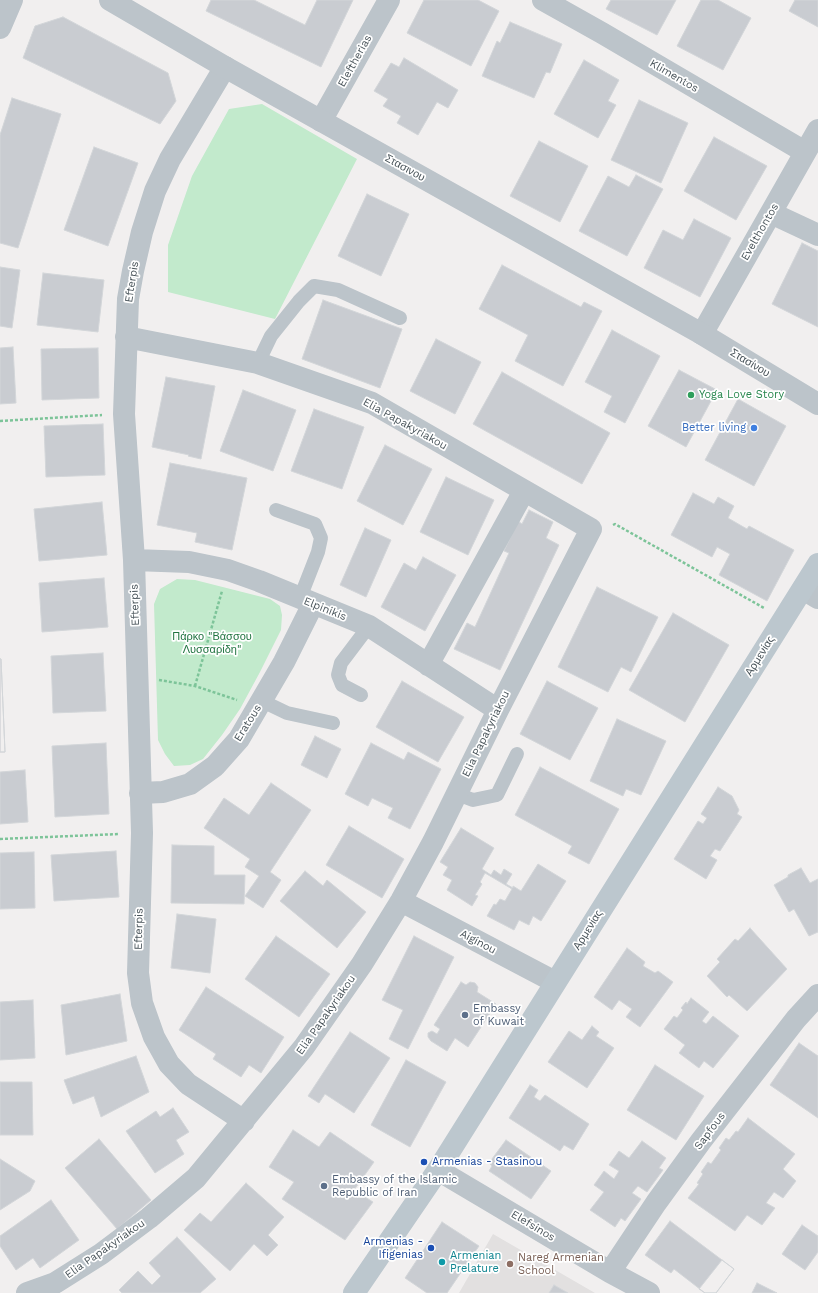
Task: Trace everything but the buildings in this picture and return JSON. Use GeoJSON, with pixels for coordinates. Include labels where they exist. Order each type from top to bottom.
{"type":"FeatureCollection","features":[{"type":"Feature","properties":{"kind":"main road","name":"Αρμενίας"},"geometry":{"type":"LineString","coordinates":[[354,1293],[438,1170],[783,619],[811,593],[818,564]]}},
{"type":"Feature","properties":{"kind":"street"},"geometry":{"type":"LineString","coordinates":[[0,28],[12,0]]}},
{"type":"Feature","properties":{"kind":"street","name":"Στασινου"},"geometry":{"type":"LineString","coordinates":[[110,0],[225,67],[702,334]]}},
{"type":"Feature","properties":{"kind":"street","name":"Eleftherias"},"geometry":{"type":"LineString","coordinates":[[321,121],[389,0]]}},
{"type":"Feature","properties":{"kind":"street","name":"Klimentos"},"geometry":{"type":"LineString","coordinates":[[543,0],[805,152]]}},
{"type":"Feature","properties":{"kind":"street","name":"Efterpis"},"geometry":{"type":"LineString","coordinates":[[225,67],[170,159],[156,191],[142,232],[128,300],[124,414],[134,560],[142,832],[138,973],[142,1003],[154,1037],[169,1064],[188,1084],[244,1121]]}},
{"type":"Feature","properties":{"kind":"street","name":"Evelthontos"},"geometry":{"type":"LineString","coordinates":[[702,334],[818,130]]}},
{"type":"Feature","properties":{"kind":"street"},"geometry":{"type":"LineString","coordinates":[[771,213],[818,235]]}},
{"type":"Feature","properties":{"kind":"street","name":"Στασίνου"},"geometry":{"type":"LineString","coordinates":[[702,334],[818,404]]}},
{"type":"Feature","properties":{"kind":"street","name":"Elia Papakyriakou"},"geometry":{"type":"LineString","coordinates":[[27,1293],[55,1283],[101,1254],[149,1218],[196,1178],[304,1047],[362,964],[401,901],[433,842],[498,710],[591,529],[372,403],[258,363],[126,337]]}},
{"type":"Feature","properties":{"kind":"street"},"geometry":{"type":"LineString","coordinates":[[428,665],[524,491]]}},
{"type":"Feature","properties":{"kind":"street","name":"Elpinikis"},"geometry":{"type":"LineString","coordinates":[[134,560],[189,562],[228,570],[259,581],[369,626],[498,710]]}},
{"type":"Feature","properties":{"kind":"street","name":"Eratous"},"geometry":{"type":"LineString","coordinates":[[140,793],[163,792],[190,784],[215,766],[239,739],[260,704],[306,601]]}},
{"type":"Feature","properties":{"kind":"street","name":"Aiginou"},"geometry":{"type":"LineString","coordinates":[[401,901],[555,982]]}},
{"type":"Feature","properties":{"kind":"street","name":"Sapfous"},"geometry":{"type":"LineString","coordinates":[[610,1272],[656,1203],[796,1020],[818,995]]}},
{"type":"Feature","properties":{"kind":"street","name":"Elefsinos"},"geometry":{"type":"LineString","coordinates":[[438,1170],[610,1272],[649,1293]]}},
{"type":"Feature","properties":{"kind":"lane"},"geometry":{"type":"LineString","coordinates":[[258,363],[271,336],[299,300],[314,286],[338,290],[400,318]]}},
{"type":"Feature","properties":{"kind":"lane"},"geometry":{"type":"LineString","coordinates":[[276,510],[315,524],[321,538],[306,601]]}},
{"type":"Feature","properties":{"kind":"lane"},"geometry":{"type":"LineString","coordinates":[[361,695],[342,685],[338,675],[342,663],[369,626]]}},
{"type":"Feature","properties":{"kind":"lane"},"geometry":{"type":"LineString","coordinates":[[260,704],[287,713],[332,724]]}},
{"type":"Feature","properties":{"kind":"lane"},"geometry":{"type":"LineString","coordinates":[[456,794],[473,800],[497,794],[517,754]]}},
{"type":"Feature","properties":{"kind":"path"},"geometry":{"type":"LineString","coordinates":[[0,421],[124,414]]}},
{"type":"Feature","properties":{"kind":"path"},"geometry":{"type":"LineString","coordinates":[[591,529],[615,524],[783,619]]}},
{"type":"Feature","properties":{"kind":"path"},"geometry":{"type":"LineString","coordinates":[[195,686],[228,570]]}},
{"type":"Feature","properties":{"kind":"path"},"geometry":{"type":"LineString","coordinates":[[137,676],[195,686],[260,704]]}},
{"type":"Feature","properties":{"kind":"path"},"geometry":{"type":"LineString","coordinates":[[0,839],[142,832]]}},
{"type":"Feature","properties":{"kind":"shaded area","name":"Nareg Armenian School"},"geometry":{"type":"Polygon","coordinates":[[[493,1234],[595,1293],[459,1293],[493,1234]]]}},
{"type":"Feature","properties":{"kind":"green space"},"geometry":{"type":"Polygon","coordinates":[[[262,104],[357,159],[275,319],[168,292],[168,245],[192,176],[229,109],[262,104]]]}},
{"type":"Feature","properties":{"kind":"green space","name":"Πάρκο \"Βάσσου Λυσσαρίδη\""},"geometry":{"type":"Polygon","coordinates":[[[177,579],[195,580],[270,599],[280,606],[282,615],[281,630],[260,672],[240,709],[222,735],[203,759],[190,765],[174,766],[165,754],[158,740],[154,604],[160,589],[177,579]]]}},
{"type":"Feature","properties":{"kind":"place","name":"Yoga Love Story"},"geometry":{"type":"Point","coordinates":[691,395]}},
{"type":"Feature","properties":{"kind":"place","name":"Better living"},"geometry":{"type":"Point","coordinates":[754,428]}},
{"type":"Feature","properties":{"kind":"place","name":"Embassy of Kuwait"},"geometry":{"type":"Point","coordinates":[465,1015]}},
{"type":"Feature","properties":{"kind":"place","name":"Armenias - Stasinou"},"geometry":{"type":"Point","coordinates":[424,1162]}},
{"type":"Feature","properties":{"kind":"place","name":"Embassy of the Islamic Republic of Iran"},"geometry":{"type":"Point","coordinates":[324,1186]}},
{"type":"Feature","properties":{"kind":"place","name":"Armenias - Ifigenias"},"geometry":{"type":"Point","coordinates":[431,1248]}},
{"type":"Feature","properties":{"kind":"place","name":"Armenian Prelature"},"geometry":{"type":"Point","coordinates":[442,1262]}},
{"type":"Feature","properties":{"kind":"place","name":"Nareg Armenian School"},"geometry":{"type":"Point","coordinates":[510,1264]}}]}
